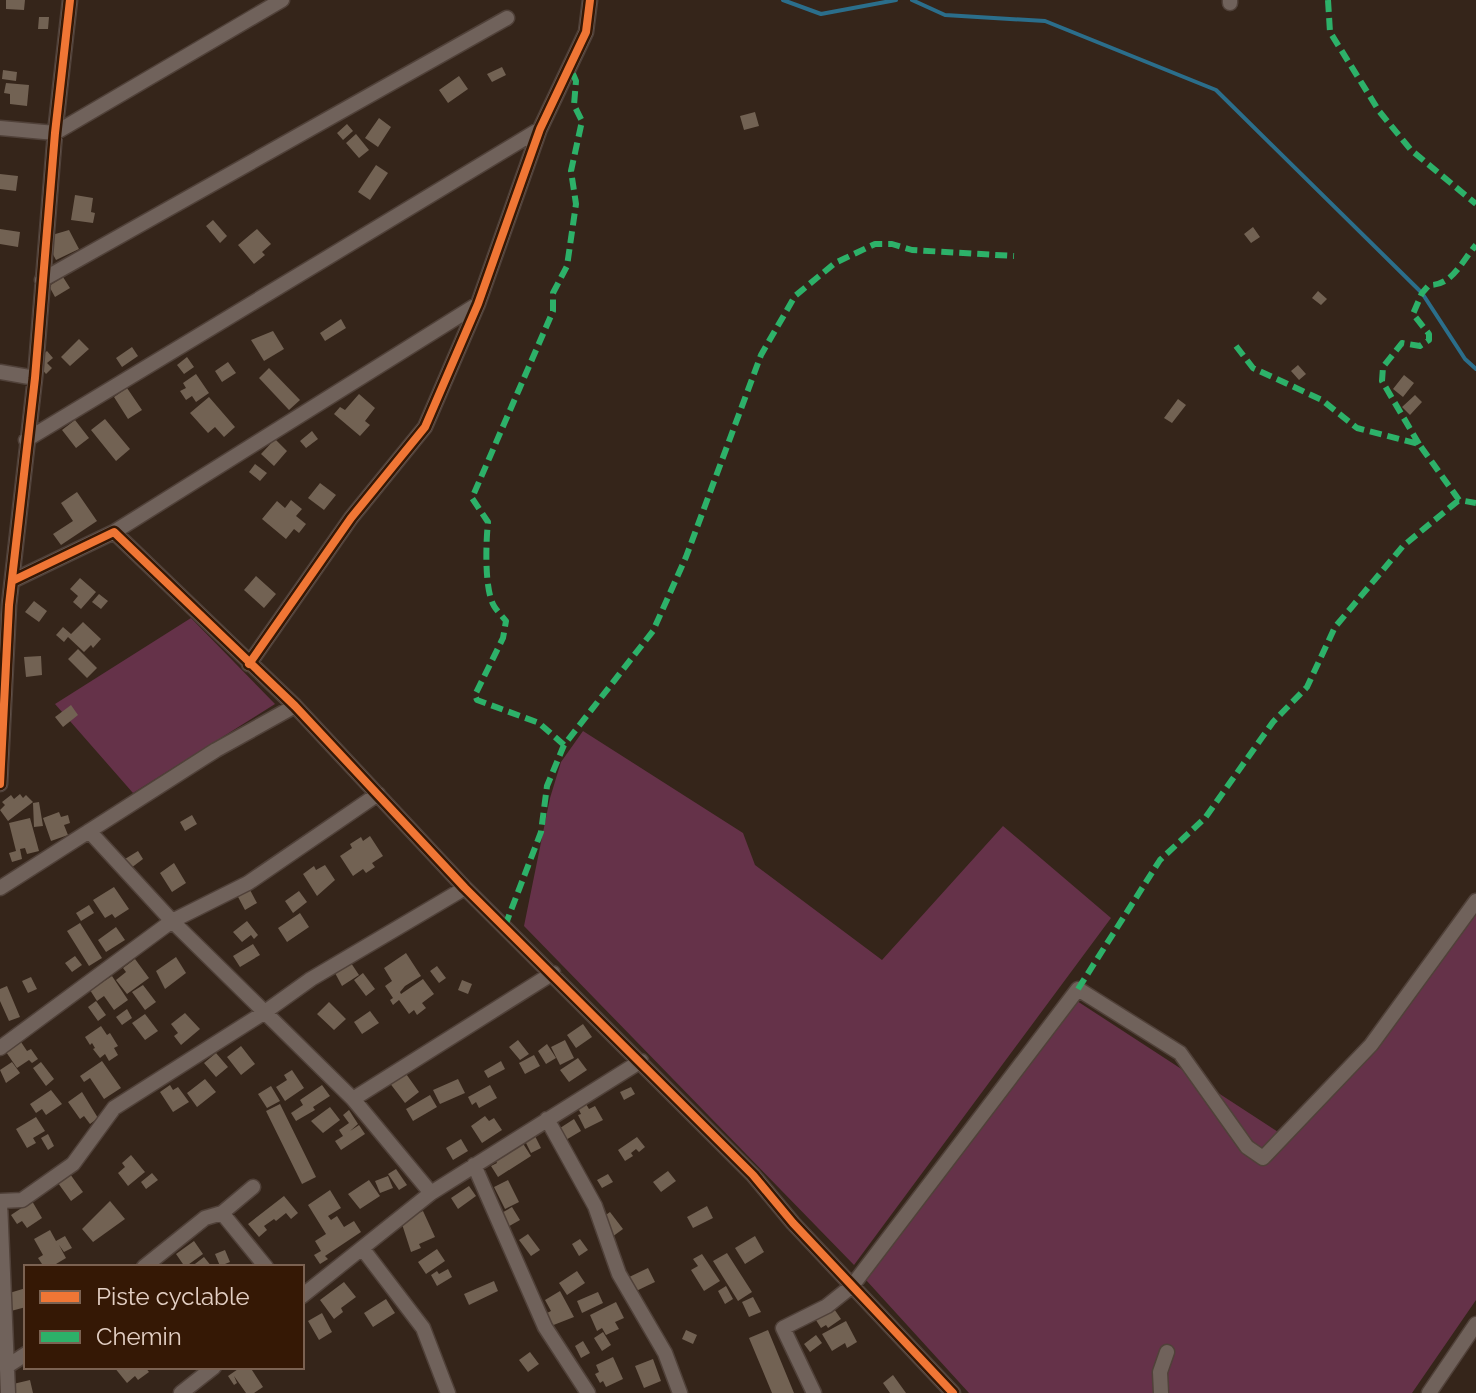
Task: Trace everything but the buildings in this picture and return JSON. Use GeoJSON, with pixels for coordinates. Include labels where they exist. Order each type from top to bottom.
{"type":"FeatureCollection","features":[{"type":"Feature","properties":{"kind":"street"},"geometry":{"type":"LineString","coordinates":[[0,784],[4,605],[12,581],[35,378],[55,133],[70,0]]}},
{"type":"Feature","properties":{"kind":"street"},"geometry":{"type":"LineString","coordinates":[[0,128],[55,133],[282,0]]}},
{"type":"Feature","properties":{"kind":"street"},"geometry":{"type":"LineString","coordinates":[[249,664],[351,518],[425,427],[478,304],[540,129],[586,32],[590,0]]}},
{"type":"Feature","properties":{"kind":"street"},"geometry":{"type":"LineString","coordinates":[[42,280],[507,18]]}},
{"type":"Feature","properties":{"kind":"street"},"geometry":{"type":"LineString","coordinates":[[26,440],[540,129]]}},
{"type":"Feature","properties":{"kind":"street"},"geometry":{"type":"LineString","coordinates":[[12,581],[114,532],[478,304]]}},
{"type":"Feature","properties":{"kind":"street"},"geometry":{"type":"LineString","coordinates":[[0,372],[35,378]]}},
{"type":"Feature","properties":{"kind":"street"},"geometry":{"type":"LineString","coordinates":[[114,532],[295,706],[465,888],[753,1175],[793,1223],[953,1393]]}},
{"type":"Feature","properties":{"kind":"street"},"geometry":{"type":"LineString","coordinates":[[0,888],[216,750],[295,706]]}},
{"type":"Feature","properties":{"kind":"street"},"geometry":{"type":"LineString","coordinates":[[0,1048],[172,921],[248,883],[378,794]]}},
{"type":"Feature","properties":{"kind":"street"},"geometry":{"type":"LineString","coordinates":[[89,831],[172,921],[353,1099],[431,1193]]}},
{"type":"Feature","properties":{"kind":"street"},"geometry":{"type":"LineString","coordinates":[[8,1393],[2,1314],[0,1202],[22,1200],[73,1164],[114,1108],[265,1012],[311,979],[465,888]]}},
{"type":"Feature","properties":{"kind":"street"},"geometry":{"type":"LineString","coordinates":[[814,1393],[783,1328],[827,1306],[852,1286],[1078,989],[1180,1053],[1247,1147],[1263,1158],[1371,1045],[1476,901]]}},
{"type":"Feature","properties":{"kind":"street"},"geometry":{"type":"LineString","coordinates":[[353,1099],[553,973]]}},
{"type":"Feature","properties":{"kind":"street"},"geometry":{"type":"LineString","coordinates":[[304,1294],[431,1193],[641,1061]]}},
{"type":"Feature","properties":{"kind":"street"},"geometry":{"type":"LineString","coordinates":[[547,1119],[595,1206],[619,1274],[665,1353],[680,1393]]}},
{"type":"Feature","properties":{"kind":"street"},"geometry":{"type":"LineString","coordinates":[[474,1165],[545,1327],[588,1393]]}},
{"type":"Feature","properties":{"kind":"street"},"geometry":{"type":"LineString","coordinates":[[146,1265],[205,1218],[222,1213],[253,1187]]}},
{"type":"Feature","properties":{"kind":"street"},"geometry":{"type":"LineString","coordinates":[[222,1213],[264,1265]]}},
{"type":"Feature","properties":{"kind":"street"},"geometry":{"type":"LineString","coordinates":[[362,1248],[423,1328],[448,1393]]}},
{"type":"Feature","properties":{"kind":"street"},"geometry":{"type":"LineString","coordinates":[[1429,1393],[1476,1324]]}},
{"type":"Feature","properties":{"kind":"street"},"geometry":{"type":"LineString","coordinates":[[1161,1393],[1160,1372],[1167,1352]]}},
{"type":"Feature","properties":{"kind":"street"},"geometry":{"type":"LineString","coordinates":[[6,1367],[24,1355]]}},
{"type":"Feature","properties":{"kind":"street"},"geometry":{"type":"LineString","coordinates":[[181,1393],[211,1369]]}},
{"type":"Feature","properties":{"kind":"shaded area"},"geometry":{"type":"Polygon","coordinates":[[[191,618],[275,704],[133,793],[55,704],[191,618]]]}},
{"type":"Feature","properties":{"kind":"shaded area"},"geometry":{"type":"Polygon","coordinates":[[[583,731],[743,833],[755,865],[882,960],[1003,826],[1111,918],[854,1265],[524,926],[550,798],[561,762],[583,731]]]}},
{"type":"Feature","properties":{"kind":"shaded area"},"geometry":{"type":"Polygon","coordinates":[[[1476,911],[1476,1300],[1412,1393],[969,1393],[866,1280],[1077,1001],[1289,1139],[1476,911]]]}},
{"type":"Feature","properties":{"kind":"waterway"},"geometry":{"type":"LineString","coordinates":[[783,0],[821,14],[896,0]]}},
{"type":"Feature","properties":{"kind":"waterway"},"geometry":{"type":"LineString","coordinates":[[912,0],[945,15],[1045,21],[1216,90],[1422,293],[1465,359],[1476,369]]}},
{"type":"Feature","properties":{"kind":"marked path"},"geometry":{"type":"LineString","coordinates":[[1328,0],[1330,32],[1379,111],[1411,150],[1476,204]]}},
{"type":"Feature","properties":{"kind":"marked path"},"geometry":{"type":"LineString","coordinates":[[564,745],[539,723],[477,700],[475,695],[503,638],[506,621],[494,606],[489,588],[486,552],[488,522],[472,498],[553,311],[553,293],[567,266],[576,204],[571,171],[582,121],[574,105],[576,81],[570,67]]}},
{"type":"Feature","properties":{"kind":"marked path"},"geometry":{"type":"LineString","coordinates":[[505,926],[541,832],[547,786],[564,745],[653,631],[686,557],[761,355],[795,296],[835,263],[875,244],[892,244],[912,250],[1014,256]]}},
{"type":"Feature","properties":{"kind":"marked path"},"geometry":{"type":"LineString","coordinates":[[1419,444],[1382,381],[1383,367],[1402,343],[1420,346],[1429,340],[1429,334],[1413,314],[1422,293],[1429,285],[1450,277],[1476,245]]}},
{"type":"Feature","properties":{"kind":"marked path"},"geometry":{"type":"LineString","coordinates":[[1236,346],[1253,368],[1322,400],[1357,428],[1419,444],[1459,500],[1476,503]]}},
{"type":"Feature","properties":{"kind":"marked path"},"geometry":{"type":"LineString","coordinates":[[1078,989],[1160,860],[1205,818],[1273,722],[1307,687],[1335,627],[1403,546],[1459,500]]}},
{"type":"Feature","properties":{"kind":"cycle path"},"geometry":{"type":"LineString","coordinates":[[0,784],[9,605],[35,378],[55,133],[70,0]]}},
{"type":"Feature","properties":{"kind":"cycle path"},"geometry":{"type":"LineString","coordinates":[[249,664],[351,518],[425,427],[478,304],[540,129],[586,32],[590,0]]}},
{"type":"Feature","properties":{"kind":"cycle path"},"geometry":{"type":"LineString","coordinates":[[12,581],[114,532],[295,706],[465,888],[753,1175],[793,1223],[953,1393]]}}]}
